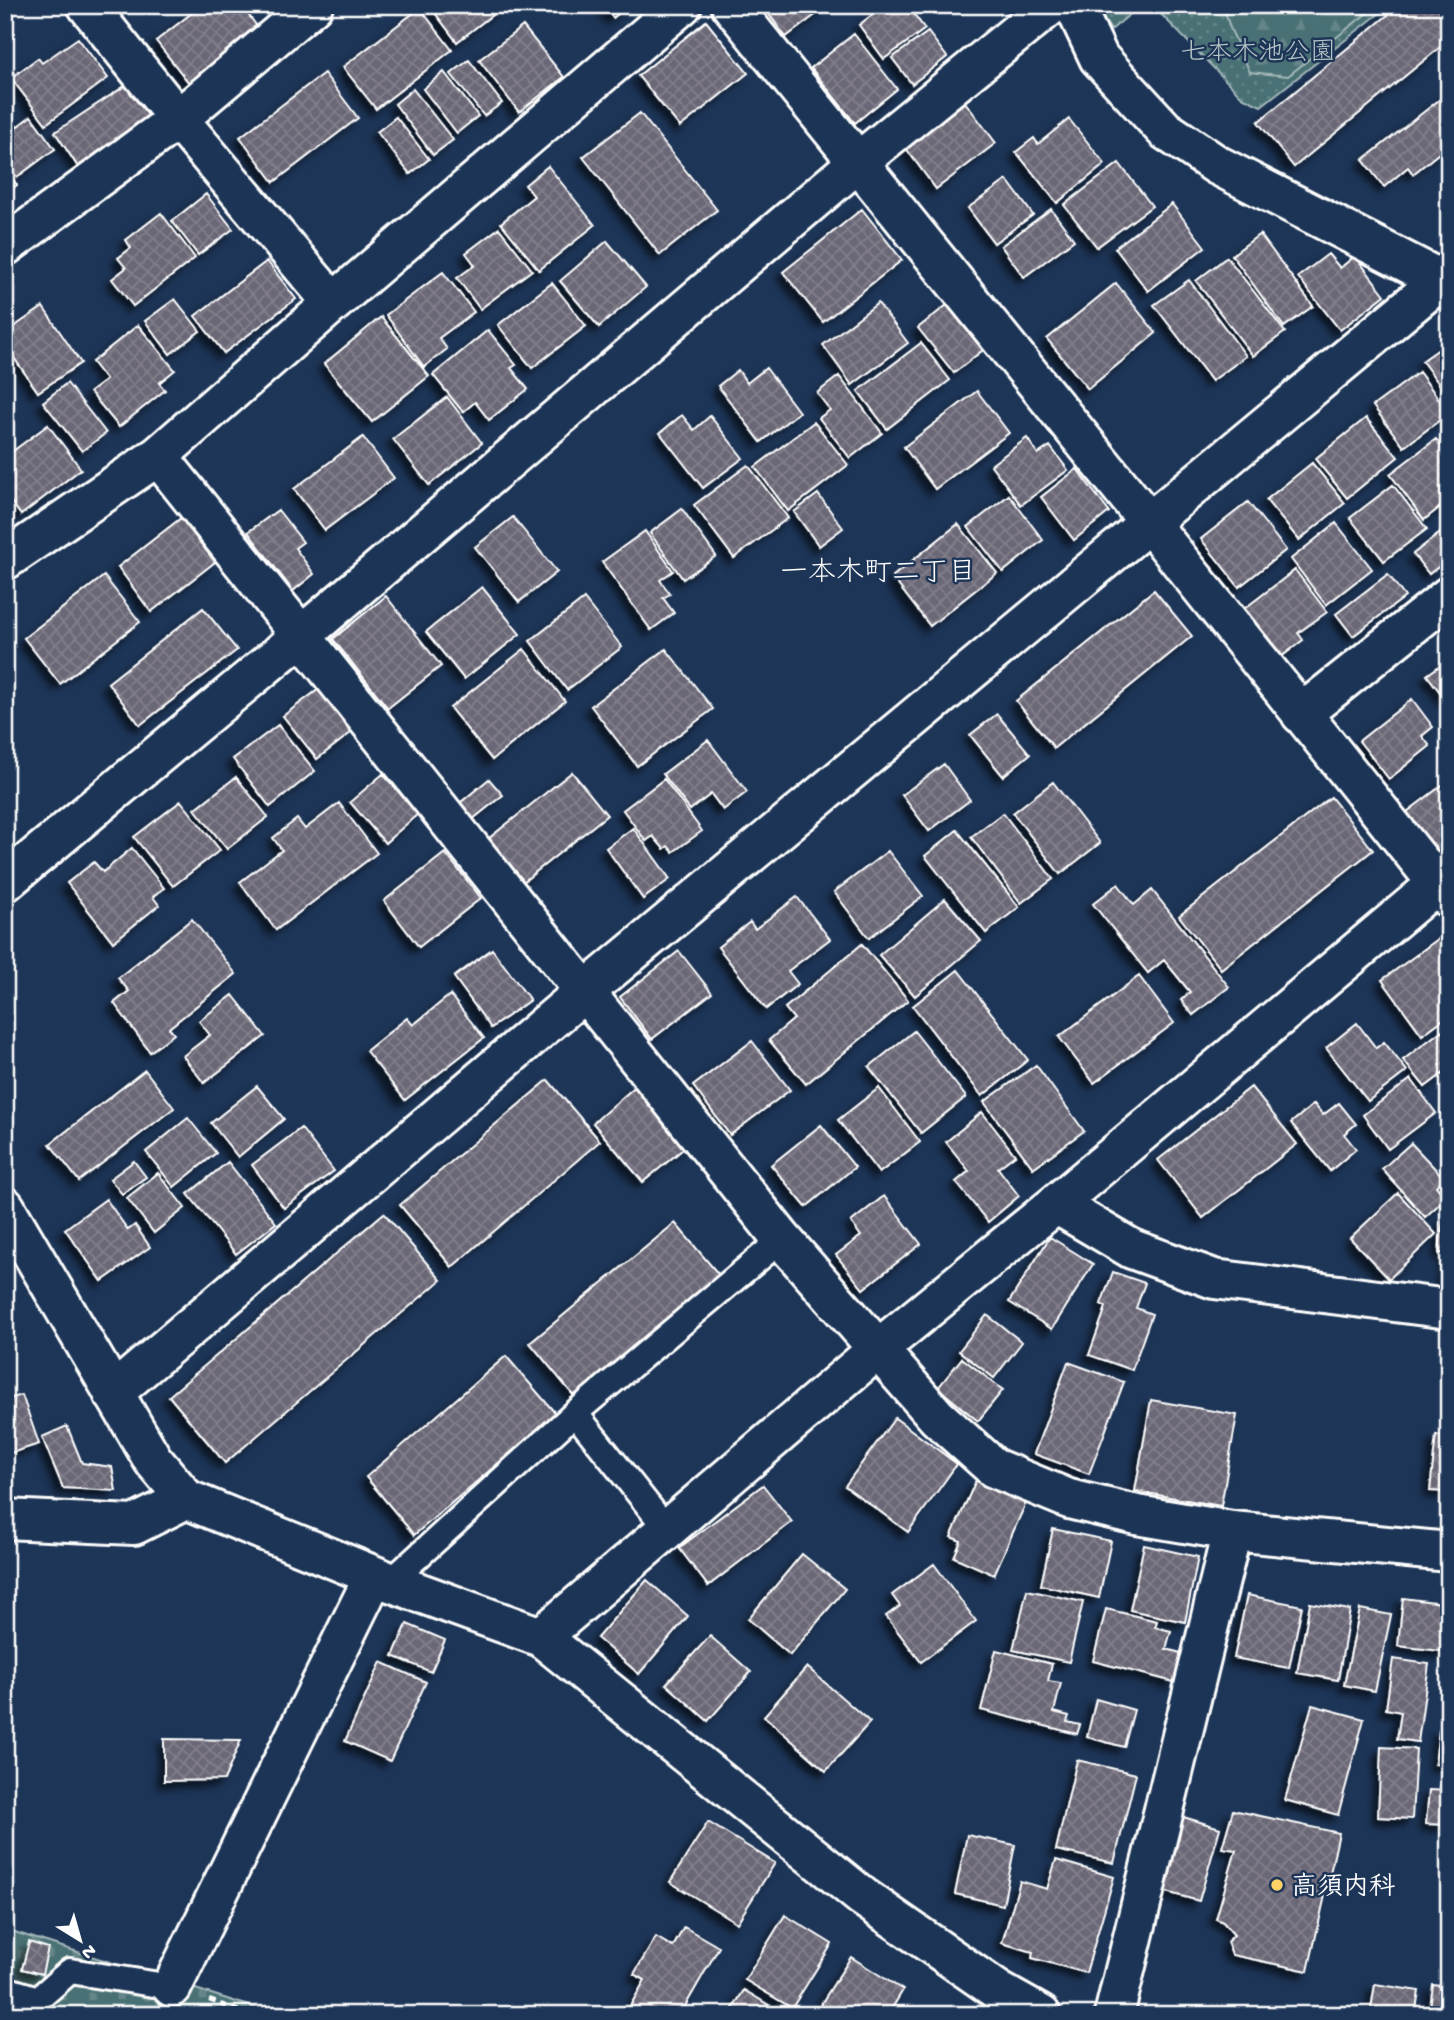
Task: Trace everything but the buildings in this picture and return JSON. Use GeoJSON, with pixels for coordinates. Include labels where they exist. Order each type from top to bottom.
{"type":"FeatureCollection","features":[{"type":"Feature","properties":{"kind":"street"},"geometry":{"type":"LineString","coordinates":[[87,5],[178,119],[333,303]]}},
{"type":"Feature","properties":{"kind":"street"},"geometry":{"type":"LineString","coordinates":[[5,246],[178,119],[313,5]]}},
{"type":"Feature","properties":{"kind":"street"},"geometry":{"type":"LineString","coordinates":[[5,560],[158,456],[682,5]]}},
{"type":"Feature","properties":{"kind":"street"},"geometry":{"type":"LineString","coordinates":[[541,1637],[877,1350],[1443,891],[1148,521],[730,5]]}},
{"type":"Feature","properties":{"kind":"street"},"geometry":{"type":"LineString","coordinates":[[5,883],[301,636],[857,163],[1051,5]]}},
{"type":"Feature","properties":{"kind":"street"},"geometry":{"type":"LineString","coordinates":[[113,1393],[584,992],[1148,521],[1445,282],[1216,165],[1165,130],[1099,58],[1074,5]]}},
{"type":"Feature","properties":{"kind":"street"},"geometry":{"type":"LineString","coordinates":[[158,456],[782,1239],[937,1417],[994,1468],[1069,1499],[1137,1515],[1232,1531],[1449,1552]]}},
{"type":"Feature","properties":{"kind":"street"},"geometry":{"type":"LineString","coordinates":[[1301,714],[1449,596]]}},
{"type":"Feature","properties":{"kind":"street"},"geometry":{"type":"LineString","coordinates":[[1056,1204],[1132,1249],[1214,1279],[1449,1310]]}},
{"type":"Feature","properties":{"kind":"street"},"geometry":{"type":"LineString","coordinates":[[5,1208],[153,1460],[186,1499],[382,1579],[541,1637],[863,1897],[1000,1992],[1041,2015]]}},
{"type":"Feature","properties":{"kind":"street"},"geometry":{"type":"LineString","coordinates":[[5,1519],[134,1525],[186,1499]]}},
{"type":"Feature","properties":{"kind":"street"},"geometry":{"type":"LineString","coordinates":[[1114,2015],[1232,1531]]}},
{"type":"Feature","properties":{"kind":"street"},"geometry":{"type":"LineString","coordinates":[[173,1987],[382,1579]]}},
{"type":"Feature","properties":{"kind":"lane"},"geometry":{"type":"LineString","coordinates":[[382,1579],[782,1239]]}},
{"type":"Feature","properties":{"kind":"lane"},"geometry":{"type":"LineString","coordinates":[[575,1413],[666,1528]]}},
{"type":"Feature","properties":{"kind":"lane"},"geometry":{"type":"LineString","coordinates":[[5,1989],[38,1999],[70,1971],[173,1987]]}},
{"type":"Feature","properties":{"kind":"green space","name":"七本木池公園"},"geometry":{"type":"Polygon","coordinates":[[[1094,5],[1141,5],[1111,30],[1094,5]]]}},
{"type":"Feature","properties":{"kind":"green space","name":"七本木池公園"},"geometry":{"type":"Polygon","coordinates":[[[1152,5],[1390,5],[1261,106],[1242,97],[1152,5]]]}},
{"type":"Feature","properties":{"kind":"green space"},"geometry":{"type":"Polygon","coordinates":[[[1223,5],[1377,5],[1288,76],[1250,72],[1230,28],[1223,5]]]}},
{"type":"Feature","properties":{"kind":"green space"},"geometry":{"type":"Polygon","coordinates":[[[5,1929],[278,2015],[5,2015],[5,1929]]]}},
{"type":"Feature","properties":{"kind":"place","name":"高須内科"},"geometry":{"type":"Point","coordinates":[1277,1885]}},
{"type":"Feature","properties":{"kind":"district","name":"一本木町二丁目"},"geometry":{"type":"Point","coordinates":[878,570]}}]}
